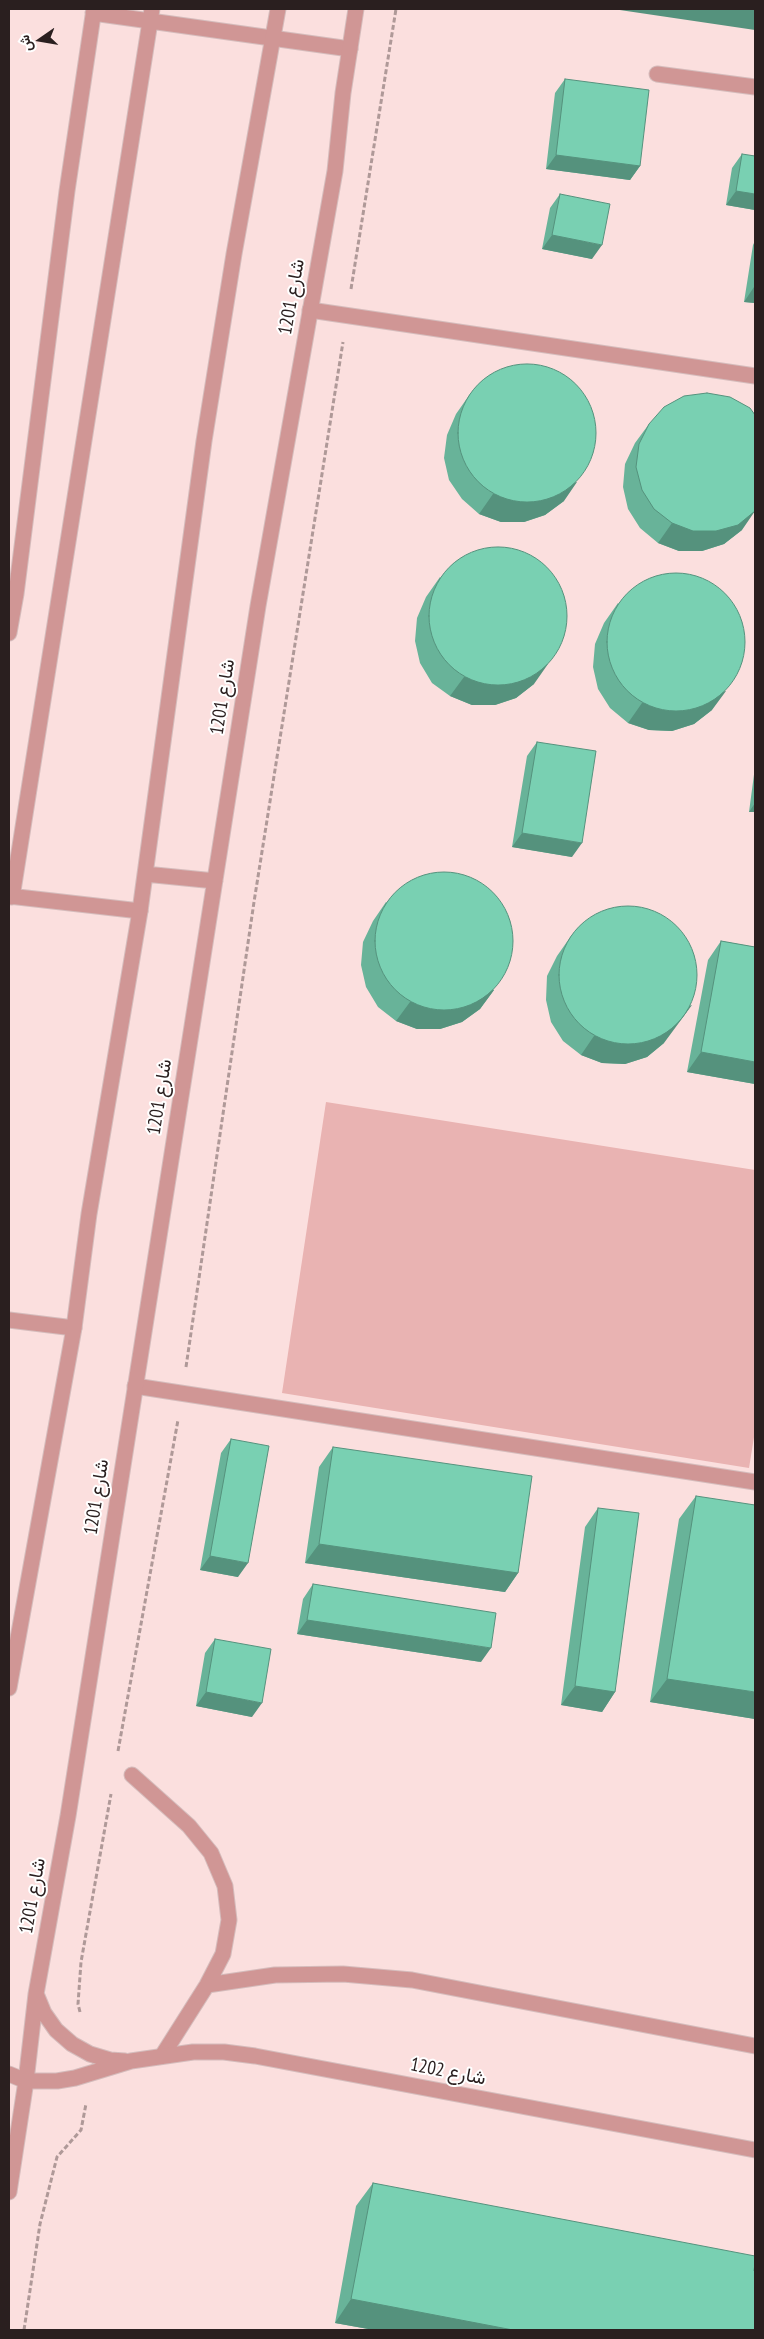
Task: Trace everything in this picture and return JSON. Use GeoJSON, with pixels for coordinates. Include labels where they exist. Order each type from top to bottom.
{"type":"FeatureCollection","features":[{"type":"Feature","properties":{"kind":"street"},"geometry":{"type":"LineString","coordinates":[[9,1688],[74,1328],[89,1214],[140,911],[206,431],[234,254],[278,9]]}},
{"type":"Feature","properties":{"kind":"street","name":"شارع 1201"},"geometry":{"type":"LineString","coordinates":[[9,2192],[26,2081],[36,1994],[68,1816],[258,606],[335,171],[356,9]]}},
{"type":"Feature","properties":{"kind":"street"},"geometry":{"type":"LineString","coordinates":[[9,633],[16,594],[67,191],[94,11],[151,14],[273,37],[350,49]]}},
{"type":"Feature","properties":{"kind":"street"},"geometry":{"type":"LineString","coordinates":[[140,911],[10,896],[151,14]]}},
{"type":"Feature","properties":{"kind":"street"},"geometry":{"type":"LineString","coordinates":[[657,74],[755,87]]}},
{"type":"Feature","properties":{"kind":"street"},"geometry":{"type":"LineString","coordinates":[[310,310],[755,376]]}},
{"type":"Feature","properties":{"kind":"street"},"geometry":{"type":"LineString","coordinates":[[145,874],[214,881]]}},
{"type":"Feature","properties":{"kind":"street"},"geometry":{"type":"LineString","coordinates":[[9,1320],[74,1328]]}},
{"type":"Feature","properties":{"kind":"street"},"geometry":{"type":"LineString","coordinates":[[135,1386],[755,1478]]}},
{"type":"Feature","properties":{"kind":"street"},"geometry":{"type":"LineString","coordinates":[[132,1775],[189,1826],[211,1853],[225,1886],[229,1920],[223,1954],[207,1985],[162,2056]]}},
{"type":"Feature","properties":{"kind":"street"},"geometry":{"type":"LineString","coordinates":[[207,1985],[275,1975],[344,1974],[412,1980],[755,2046]]}},
{"type":"Feature","properties":{"kind":"street","name":"شارع 1202"},"geometry":{"type":"LineString","coordinates":[[36,1994],[44,2013],[56,2030],[72,2044],[90,2054],[110,2060],[131,2061]]}},
{"type":"Feature","properties":{"kind":"street","name":"شارع 1202"},"geometry":{"type":"LineString","coordinates":[[9,2074],[26,2081],[57,2081],[131,2061],[162,2056],[201,2052],[255,2056],[755,2150]]}},
{"type":"Feature","properties":{"kind":"path"},"geometry":{"type":"LineString","coordinates":[[117,1759],[183,1393],[254,902],[396,9]]}},
{"type":"Feature","properties":{"kind":"path"},"geometry":{"type":"LineString","coordinates":[[90,2054],[78,2004],[81,1962],[112,1788]]}},
{"type":"Feature","properties":{"kind":"path"},"geometry":{"type":"LineString","coordinates":[[24,2330],[40,2224],[57,2157],[81,2130],[92,2073]]}},
{"type":"Feature","properties":{"kind":"shaded area"},"geometry":{"type":"Polygon","coordinates":[[[326,1102],[755,1170],[755,1431],[749,1468],[282,1393],[326,1102]]]}},
{"type":"Feature","properties":{"kind":"building"},"geometry":{"type":"Polygon","coordinates":[[[565,79],[649,90],[640,166],[556,155],[565,79]]]}},
{"type":"Feature","properties":{"kind":"building"},"geometry":{"type":"Polygon","coordinates":[[[742,154],[755,156],[755,194],[736,191],[742,154]]]}},
{"type":"Feature","properties":{"kind":"building"},"geometry":{"type":"Polygon","coordinates":[[[560,194],[610,204],[602,245],[552,235],[560,194]]]}},
{"type":"Feature","properties":{"kind":"building"},"geometry":{"type":"Polygon","coordinates":[[[527,364],[553,369],[576,384],[591,407],[596,433],[591,459],[576,482],[553,497],[527,502],[501,497],[478,482],[463,459],[458,433],[463,407],[478,384],[501,369],[527,364]]]}},
{"type":"Feature","properties":{"kind":"building"},"geometry":{"type":"Polygon","coordinates":[[[707,393],[730,397],[750,408],[755,415],[755,511],[738,525],[716,531],[693,531],[672,523],[654,509],[642,490],[636,467],[639,444],[649,424],[664,407],[684,396],[707,393]]]}},
{"type":"Feature","properties":{"kind":"building"},"geometry":{"type":"Polygon","coordinates":[[[498,547],[524,552],[547,567],[562,590],[567,616],[562,642],[547,665],[524,680],[498,685],[472,680],[449,665],[434,642],[429,616],[434,590],[449,567],[472,552],[498,547]]]}},
{"type":"Feature","properties":{"kind":"building"},"geometry":{"type":"Polygon","coordinates":[[[676,573],[702,578],[725,593],[740,616],[745,642],[740,668],[725,691],[702,706],[676,711],[650,706],[627,691],[612,668],[607,642],[612,616],[627,593],[650,578],[676,573]]]}},
{"type":"Feature","properties":{"kind":"building"},"geometry":{"type":"Polygon","coordinates":[[[537,742],[596,751],[582,843],[522,833],[537,742]]]}},
{"type":"Feature","properties":{"kind":"building"},"geometry":{"type":"Polygon","coordinates":[[[444,872],[470,877],[493,892],[508,915],[513,941],[508,967],[493,990],[470,1005],[444,1010],[418,1005],[395,990],[380,967],[375,941],[380,915],[395,892],[418,877],[444,872]]]}},
{"type":"Feature","properties":{"kind":"building"},"geometry":{"type":"Polygon","coordinates":[[[628,906],[654,911],[677,926],[692,949],[697,975],[692,1001],[677,1024],[654,1039],[628,1044],[602,1039],[579,1024],[564,1001],[559,975],[564,949],[579,926],[602,911],[628,906]]]}},
{"type":"Feature","properties":{"kind":"building"},"geometry":{"type":"Polygon","coordinates":[[[721,941],[755,947],[755,1062],[701,1052],[721,941]]]}},
{"type":"Feature","properties":{"kind":"building"},"geometry":{"type":"Polygon","coordinates":[[[231,1439],[269,1446],[248,1563],[210,1556],[231,1439]]]}},
{"type":"Feature","properties":{"kind":"building"},"geometry":{"type":"Polygon","coordinates":[[[333,1447],[532,1476],[518,1573],[319,1544],[333,1447]]]}},
{"type":"Feature","properties":{"kind":"building"},"geometry":{"type":"Polygon","coordinates":[[[696,1496],[755,1505],[755,1692],[667,1679],[696,1496]]]}},
{"type":"Feature","properties":{"kind":"building"},"geometry":{"type":"Polygon","coordinates":[[[598,1508],[639,1513],[615,1692],[575,1686],[598,1508]]]}},
{"type":"Feature","properties":{"kind":"building"},"geometry":{"type":"Polygon","coordinates":[[[313,1584],[496,1613],[491,1648],[307,1620],[313,1584]]]}},
{"type":"Feature","properties":{"kind":"building"},"geometry":{"type":"Polygon","coordinates":[[[215,1639],[271,1649],[262,1703],[206,1692],[215,1639]]]}},
{"type":"Feature","properties":{"kind":"building"},"geometry":{"type":"Polygon","coordinates":[[[373,2183],[755,2256],[755,2330],[513,2330],[351,2299],[373,2183]]]}}]}
